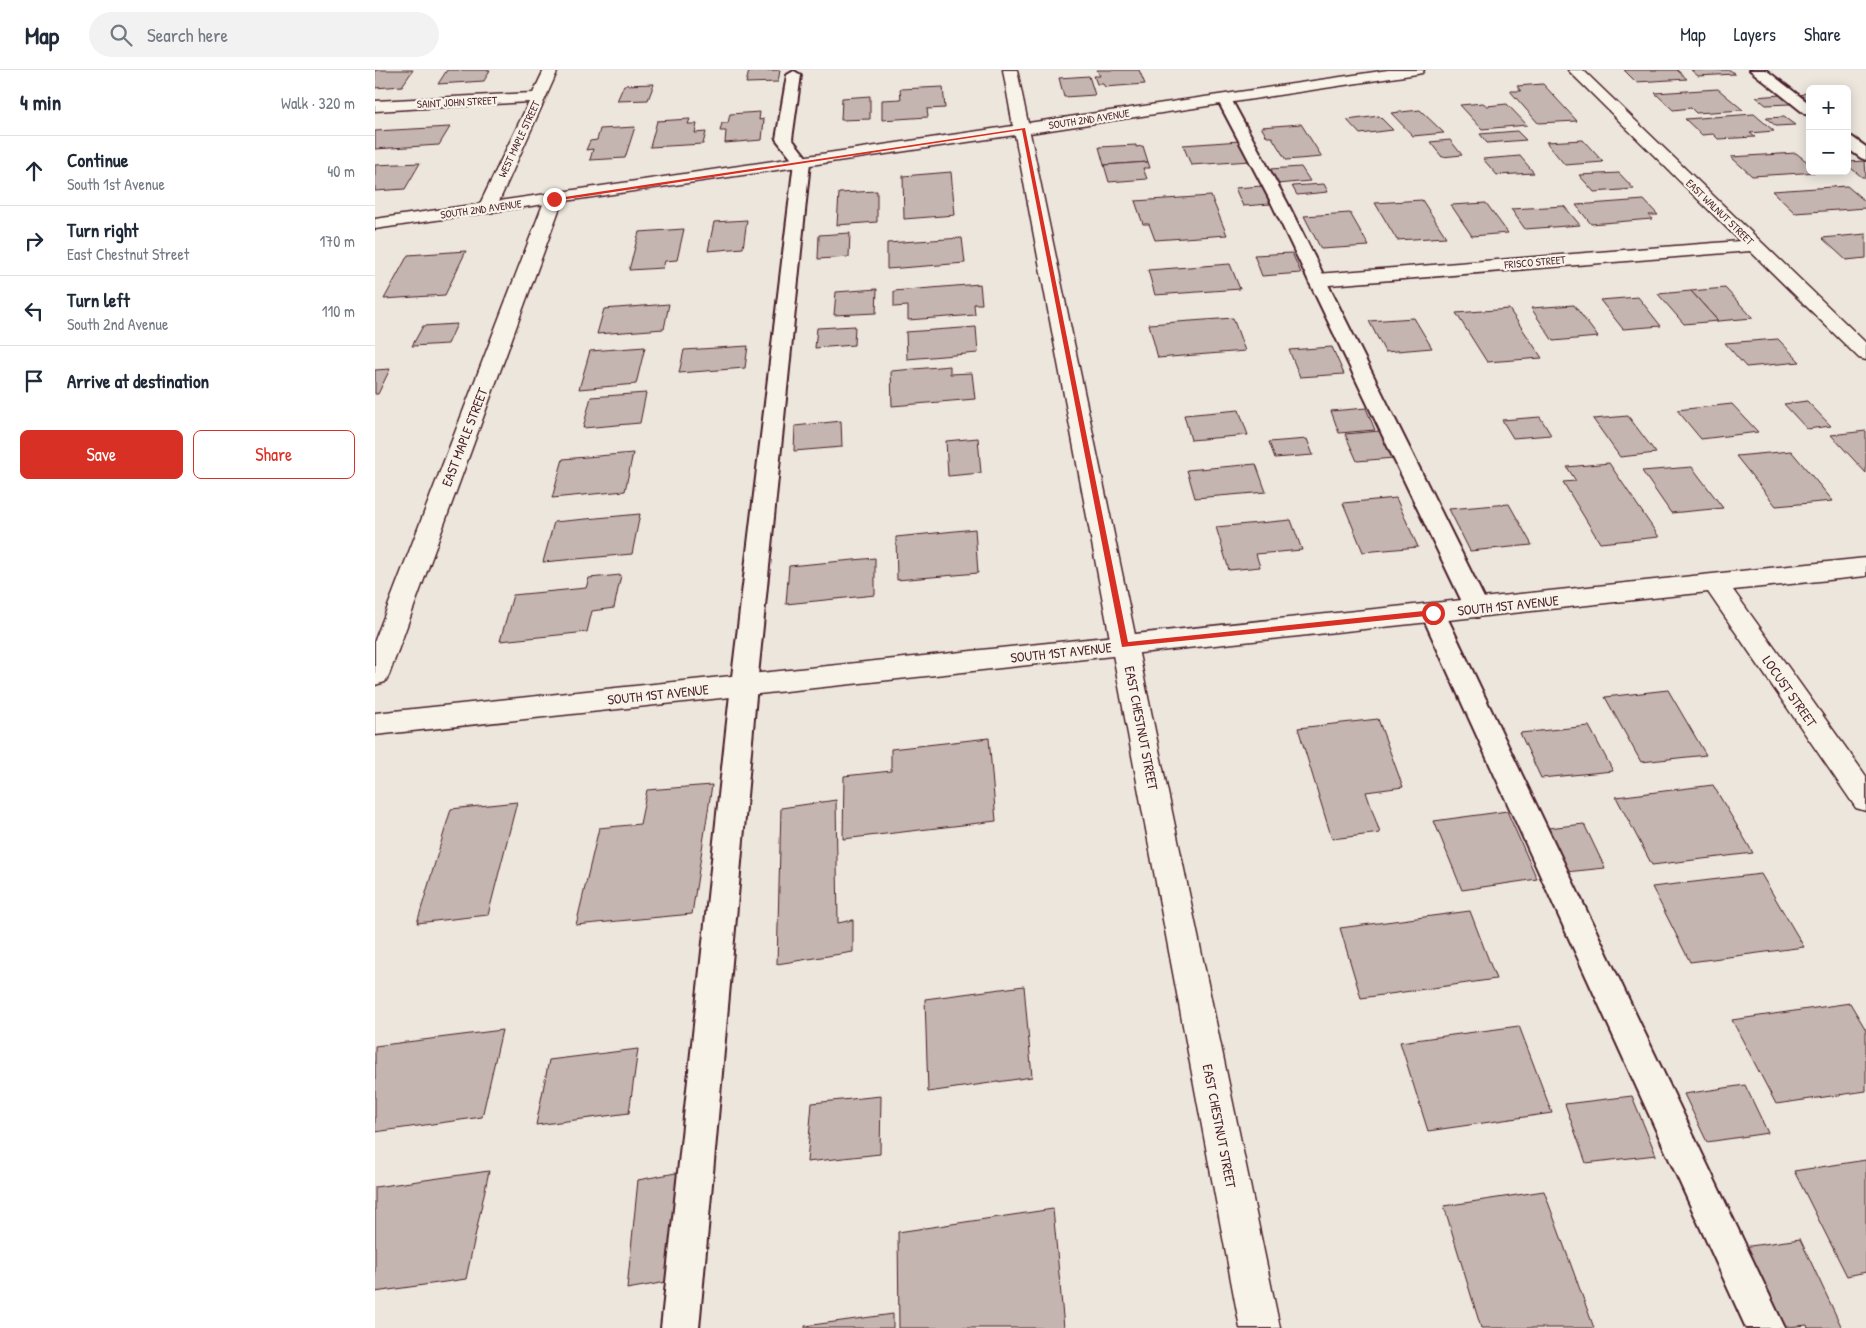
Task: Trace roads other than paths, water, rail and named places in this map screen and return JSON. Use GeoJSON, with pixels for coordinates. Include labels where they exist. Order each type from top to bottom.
{"type":"FeatureCollection","features":[{"type":"Feature","properties":{"kind":"street","name":"WEST MAPLE STREET"},"geometry":{"type":"LineString","coordinates":[[487,208],[551,70]]}},
{"type":"Feature","properties":{"kind":"street","name":"EAST CHESTNUT STREET"},"geometry":{"type":"LineString","coordinates":[[1011,70],[1260,1328]]}},
{"type":"Feature","properties":{"kind":"street","name":"SOUTH 2ND AVENUE"},"geometry":{"type":"LineString","coordinates":[[375,224],[1417,70]]}},
{"type":"Feature","properties":{"kind":"street","name":"EAST WALNUT STREET"},"geometry":{"type":"LineString","coordinates":[[1575,70],[1866,354]]}},
{"type":"Feature","properties":{"kind":"street","name":"SAINT JOHN STREET"},"geometry":{"type":"LineString","coordinates":[[375,106],[538,98]]}},
{"type":"Feature","properties":{"kind":"street","name":"EAST MAPLE STREET"},"geometry":{"type":"LineString","coordinates":[[375,675],[554,199]]}},
{"type":"Feature","properties":{"kind":"street","name":"FRISCO STREET"},"geometry":{"type":"LineString","coordinates":[[1317,280],[1754,245]]}},
{"type":"Feature","properties":{"kind":"street","name":"SOUTH 1ST AVENUE"},"geometry":{"type":"LineString","coordinates":[[375,724],[1866,567]]}},
{"type":"Feature","properties":{"kind":"street","name":"LOCUST STREET"},"geometry":{"type":"LineString","coordinates":[[1715,583],[1866,799]]}},
{"type":"Feature","properties":{"kind":"lane"},"geometry":{"type":"LineString","coordinates":[[1757,70],[1806,108]]}},
{"type":"Feature","properties":{"kind":"lane"},"geometry":{"type":"LineString","coordinates":[[680,1328],[744,685],[801,162],[784,139],[794,75]]}},
{"type":"Feature","properties":{"kind":"lane"},"geometry":{"type":"LineString","coordinates":[[1224,99],[1279,202],[1477,608]]}},
{"type":"Feature","properties":{"kind":"lane"},"geometry":{"type":"LineString","coordinates":[[1851,143],[1866,155]]}},
{"type":"Feature","properties":{"kind":"lane"},"geometry":{"type":"LineString","coordinates":[[1433,613],[1766,1328]]}}]}
